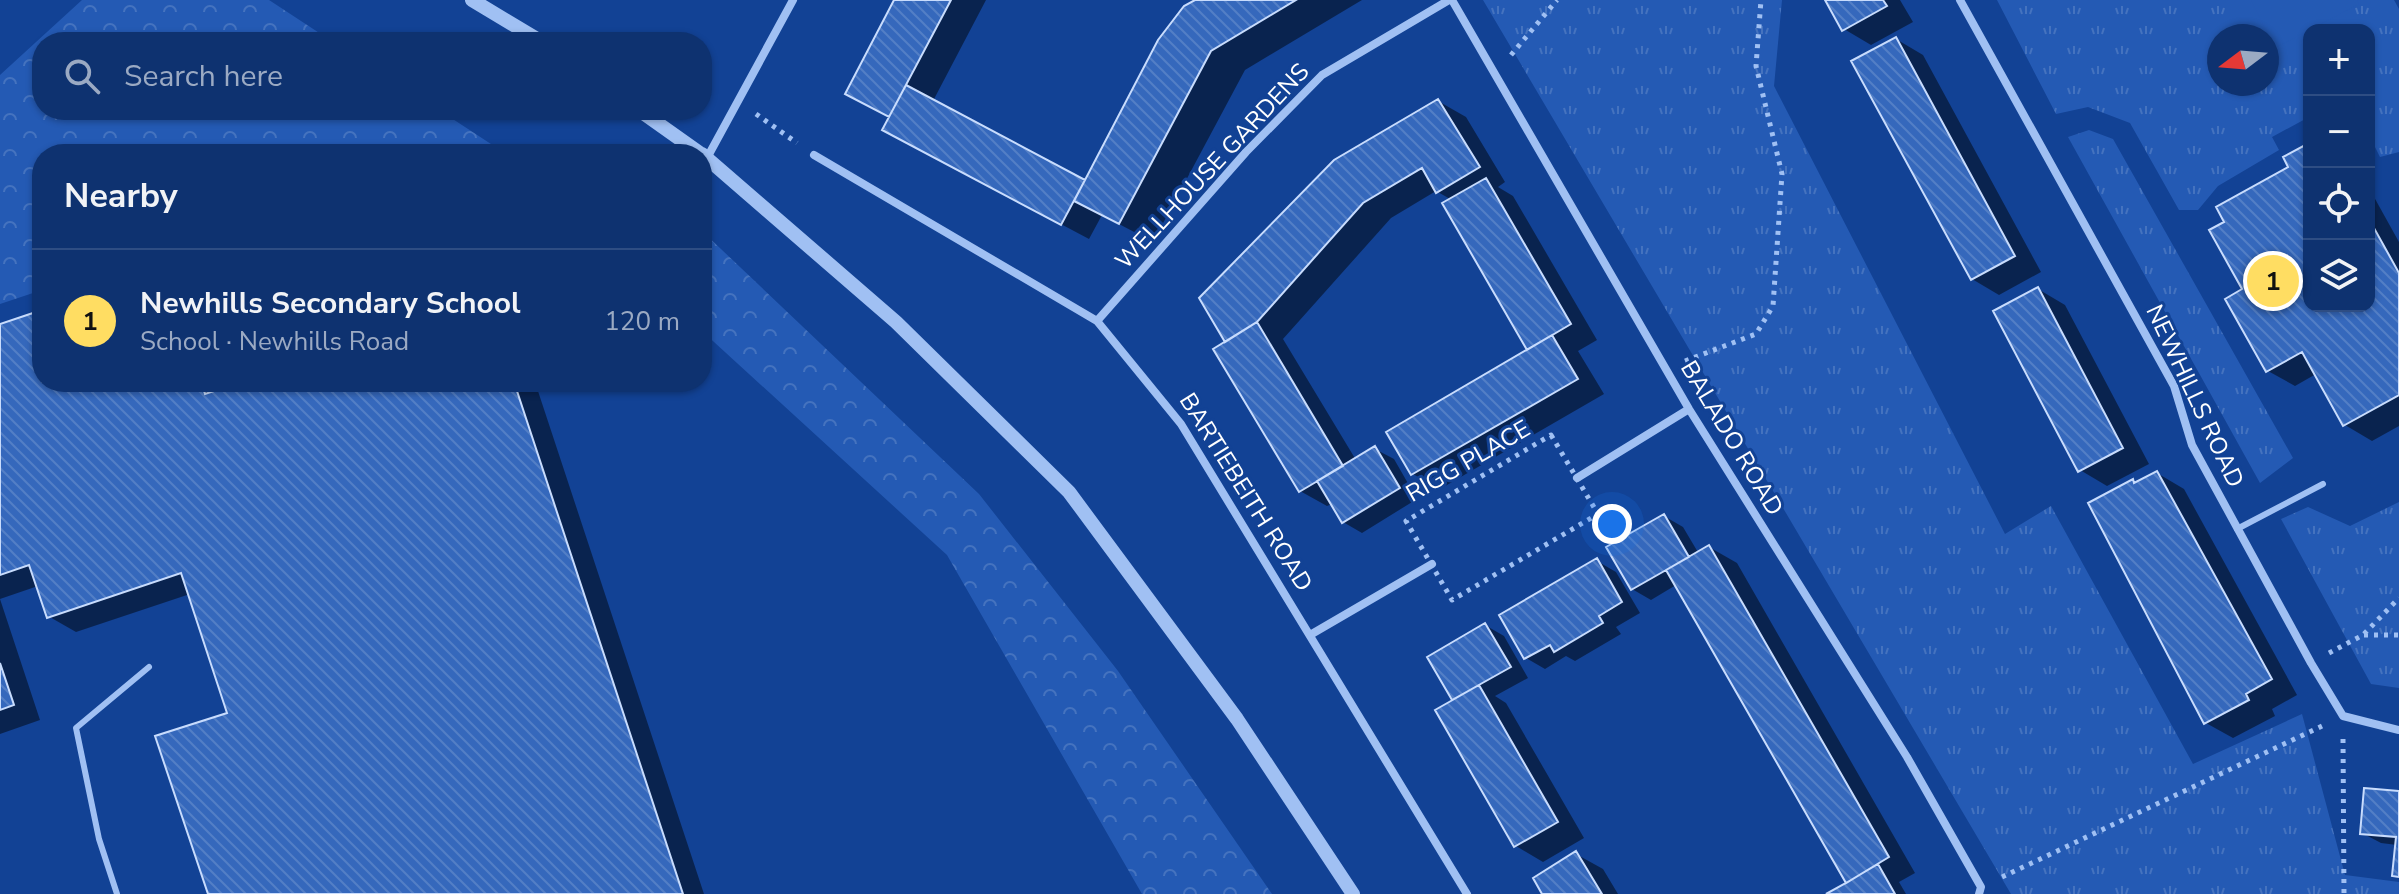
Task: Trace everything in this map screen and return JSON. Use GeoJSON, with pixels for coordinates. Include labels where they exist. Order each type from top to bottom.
{"type":"FeatureCollection","features":[{"type":"Feature","properties":{"kind":"street"},"geometry":{"type":"LineString","coordinates":[[472,0],[525,32]]}},
{"type":"Feature","properties":{"kind":"street"},"geometry":{"type":"LineString","coordinates":[[710,144],[738,101],[793,0]]}},
{"type":"Feature","properties":{"kind":"street","name":"BALADO ROAD"},"geometry":{"type":"LineString","coordinates":[[1450,0],[1689,409],[1907,757],[1980,890]]}},
{"type":"Feature","properties":{"kind":"street","name":"WELLHOUSE GARDENS"},"geometry":{"type":"LineString","coordinates":[[1097,321],[1246,152],[1322,75],[1450,0]]}},
{"type":"Feature","properties":{"kind":"street","name":"NEWHILLS ROAD"},"geometry":{"type":"LineString","coordinates":[[1960,0],[2174,386],[2192,445],[2343,716]]}},
{"type":"Feature","properties":{"kind":"street"},"geometry":{"type":"LineString","coordinates":[[653,120],[687,144]]}},
{"type":"Feature","properties":{"kind":"street","name":"BARTIEBEITH ROAD"},"geometry":{"type":"LineString","coordinates":[[814,155],[1097,321],[1181,424],[1467,894]]}},
{"type":"Feature","properties":{"kind":"street"},"geometry":{"type":"LineString","coordinates":[[712,163],[896,322],[1069,492],[1237,719],[1353,894]]}},
{"type":"Feature","properties":{"kind":"street"},"geometry":{"type":"LineString","coordinates":[[1577,478],[1689,409]]}},
{"type":"Feature","properties":{"kind":"street"},"geometry":{"type":"LineString","coordinates":[[1310,635],[1432,564]]}},
{"type":"Feature","properties":{"kind":"street"},"geometry":{"type":"LineString","coordinates":[[2343,716],[2399,730]]}},
{"type":"Feature","properties":{"kind":"lane"},"geometry":{"type":"LineString","coordinates":[[2237,529],[2323,484]]}},
{"type":"Feature","properties":{"kind":"lane"},"geometry":{"type":"LineString","coordinates":[[117,894],[99,839],[76,728],[149,667]]}},
{"type":"Feature","properties":{"kind":"path"},"geometry":{"type":"LineString","coordinates":[[1495,74],[1557,0]]}},
{"type":"Feature","properties":{"kind":"path"},"geometry":{"type":"LineString","coordinates":[[1665,368],[1756,334],[1773,306],[1782,174],[1756,66],[1761,0]]}},
{"type":"Feature","properties":{"kind":"path"},"geometry":{"type":"LineString","coordinates":[[738,101],[814,155]]}},
{"type":"Feature","properties":{"kind":"path","name":"RIGG PLACE"},"geometry":{"type":"LineString","coordinates":[[1551,435],[1598,514],[1452,600],[1432,564],[1406,521],[1551,435]]}},
{"type":"Feature","properties":{"kind":"path"},"geometry":{"type":"LineString","coordinates":[[2311,663],[2363,635],[2399,598]]}},
{"type":"Feature","properties":{"kind":"path"},"geometry":{"type":"LineString","coordinates":[[2363,635],[2399,635]]}},
{"type":"Feature","properties":{"kind":"path"},"geometry":{"type":"LineString","coordinates":[[1980,890],[2343,716],[2344,894]]}},
{"type":"Feature","properties":{"kind":"green space"},"geometry":{"type":"Polygon","coordinates":[[[82,0],[269,0],[318,32],[47,32],[82,0]]]}},
{"type":"Feature","properties":{"kind":"green space"},"geometry":{"type":"Polygon","coordinates":[[[1483,0],[1782,0],[1774,86],[2005,534],[2051,506],[2193,764],[2302,714],[2345,875],[2399,882],[2399,894],[2011,894],[1483,0]]]}},
{"type":"Feature","properties":{"kind":"green space"},"geometry":{"type":"Polygon","coordinates":[[[1997,0],[2394,0],[2399,9],[2399,152],[2380,157],[2375,147],[2375,24],[2303,24],[2303,120],[2272,137],[2279,150],[2218,186],[2198,210],[2179,210],[2130,123],[2088,107],[2056,114],[1997,0]]]}},
{"type":"Feature","properties":{"kind":"green space"},"geometry":{"type":"Polygon","coordinates":[[[2251,0],[2357,0],[2359,4],[2321,24],[2303,24],[2303,33],[2279,46],[2279,24],[2263,24],[2251,0]]]}},
{"type":"Feature","properties":{"kind":"green space"},"geometry":{"type":"Polygon","coordinates":[[[32,46],[32,120],[454,120],[491,144],[32,144],[32,293],[0,304],[0,75],[32,46]]]}},
{"type":"Feature","properties":{"kind":"green space"},"geometry":{"type":"Polygon","coordinates":[[[2089,130],[2113,139],[2293,458],[2260,483],[2068,137],[2089,130]]]}},
{"type":"Feature","properties":{"kind":"green space"},"geometry":{"type":"Polygon","coordinates":[[[712,240],[979,494],[1118,671],[1272,894],[1142,894],[947,555],[712,340],[712,240]]]}},
{"type":"Feature","properties":{"kind":"green space"},"geometry":{"type":"Polygon","coordinates":[[[2399,502],[2399,688],[2371,684],[2281,519],[2308,507],[2350,526],[2399,502]]]}},
{"type":"Feature","properties":{"kind":"building"},"geometry":{"type":"Polygon","coordinates":[[[894,0],[951,0],[889,117],[845,94],[894,0]]]}},
{"type":"Feature","properties":{"kind":"building"},"geometry":{"type":"Polygon","coordinates":[[[1195,0],[1296,0],[1211,51],[1119,224],[1074,201],[1158,40],[1184,6],[1195,0]]]}},
{"type":"Feature","properties":{"kind":"building"},"geometry":{"type":"Polygon","coordinates":[[[1825,0],[1883,0],[1887,6],[1842,31],[1825,0]]]}},
{"type":"Feature","properties":{"kind":"building"},"geometry":{"type":"Polygon","coordinates":[[[1896,37],[2015,256],[1971,280],[1851,61],[1896,37]]]}},
{"type":"Feature","properties":{"kind":"building"},"geometry":{"type":"Polygon","coordinates":[[[906,85],[1085,180],[1061,225],[882,130],[906,85]]]}},
{"type":"Feature","properties":{"kind":"building"},"geometry":{"type":"Polygon","coordinates":[[[1438,99],[1480,167],[1436,193],[1422,168],[1363,203],[1257,322],[1225,342],[1199,298],[1334,160],[1438,99]]]}},
{"type":"Feature","properties":{"kind":"building"},"geometry":{"type":"Polygon","coordinates":[[[2303,146],[2303,312],[2375,312],[2375,230],[2399,273],[2399,395],[2343,426],[2302,352],[2266,372],[2225,299],[2242,289],[2209,230],[2224,222],[2216,207],[2288,167],[2283,157],[2303,146]]]}},
{"type":"Feature","properties":{"kind":"building"},"geometry":{"type":"Polygon","coordinates":[[[1486,178],[1571,324],[1527,350],[1442,203],[1486,178]]]}},
{"type":"Feature","properties":{"kind":"building"},"geometry":{"type":"Polygon","coordinates":[[[2038,287],[2123,448],[2078,472],[1993,311],[2038,287]]]}},
{"type":"Feature","properties":{"kind":"building"},"geometry":{"type":"Polygon","coordinates":[[[32,313],[32,392],[517,392],[683,894],[208,894],[155,736],[227,713],[181,573],[47,618],[29,565],[0,575],[0,324],[32,313]]]}},
{"type":"Feature","properties":{"kind":"building"},"geometry":{"type":"Polygon","coordinates":[[[1257,322],[1343,466],[1299,492],[1213,349],[1257,322]]]}},
{"type":"Feature","properties":{"kind":"building"},"geometry":{"type":"Polygon","coordinates":[[[1552,335],[1578,379],[1411,475],[1386,432],[1552,335]]]}},
{"type":"Feature","properties":{"kind":"building"},"geometry":{"type":"Polygon","coordinates":[[[1375,446],[1400,488],[1342,523],[1317,481],[1375,446]]]}},
{"type":"Feature","properties":{"kind":"building"},"geometry":{"type":"Polygon","coordinates":[[[2157,471],[2272,679],[2246,694],[2249,700],[2204,724],[2088,503],[2133,479],[2134,483],[2157,471]]]}},
{"type":"Feature","properties":{"kind":"building"},"geometry":{"type":"Polygon","coordinates":[[[1664,514],[1689,557],[1631,590],[1606,547],[1664,514]]]}},
{"type":"Feature","properties":{"kind":"building"},"geometry":{"type":"Polygon","coordinates":[[[1709,545],[1889,857],[1846,883],[1666,570],[1709,545]]]}},
{"type":"Feature","properties":{"kind":"building"},"geometry":{"type":"Polygon","coordinates":[[[1597,558],[1622,602],[1599,616],[1603,623],[1554,652],[1550,645],[1524,659],[1499,615],[1597,558]]]}},
{"type":"Feature","properties":{"kind":"building"},"geometry":{"type":"Polygon","coordinates":[[[1485,623],[1511,667],[1452,700],[1427,657],[1485,623]]]}},
{"type":"Feature","properties":{"kind":"building"},"geometry":{"type":"Polygon","coordinates":[[[0,663],[14,705],[0,710],[0,663]]]}},
{"type":"Feature","properties":{"kind":"building"},"geometry":{"type":"Polygon","coordinates":[[[1479,685],[1558,822],[1514,847],[1435,710],[1479,685]]]}},
{"type":"Feature","properties":{"kind":"building"},"geometry":{"type":"Polygon","coordinates":[[[2364,788],[2399,791],[2399,877],[2392,876],[2396,837],[2360,834],[2364,788]]]}},
{"type":"Feature","properties":{"kind":"building"},"geometry":{"type":"Polygon","coordinates":[[[1576,851],[1602,894],[1542,894],[1533,878],[1576,851]]]}},
{"type":"Feature","properties":{"kind":"building"},"geometry":{"type":"Polygon","coordinates":[[[1878,864],[1895,894],[1826,894],[1846,883],[1878,864]]]}},
{"type":"Feature","properties":{"kind":"place","name":"Newhills Secondary School"},"geometry":{"type":"Point","coordinates":[2273,281]}}]}
